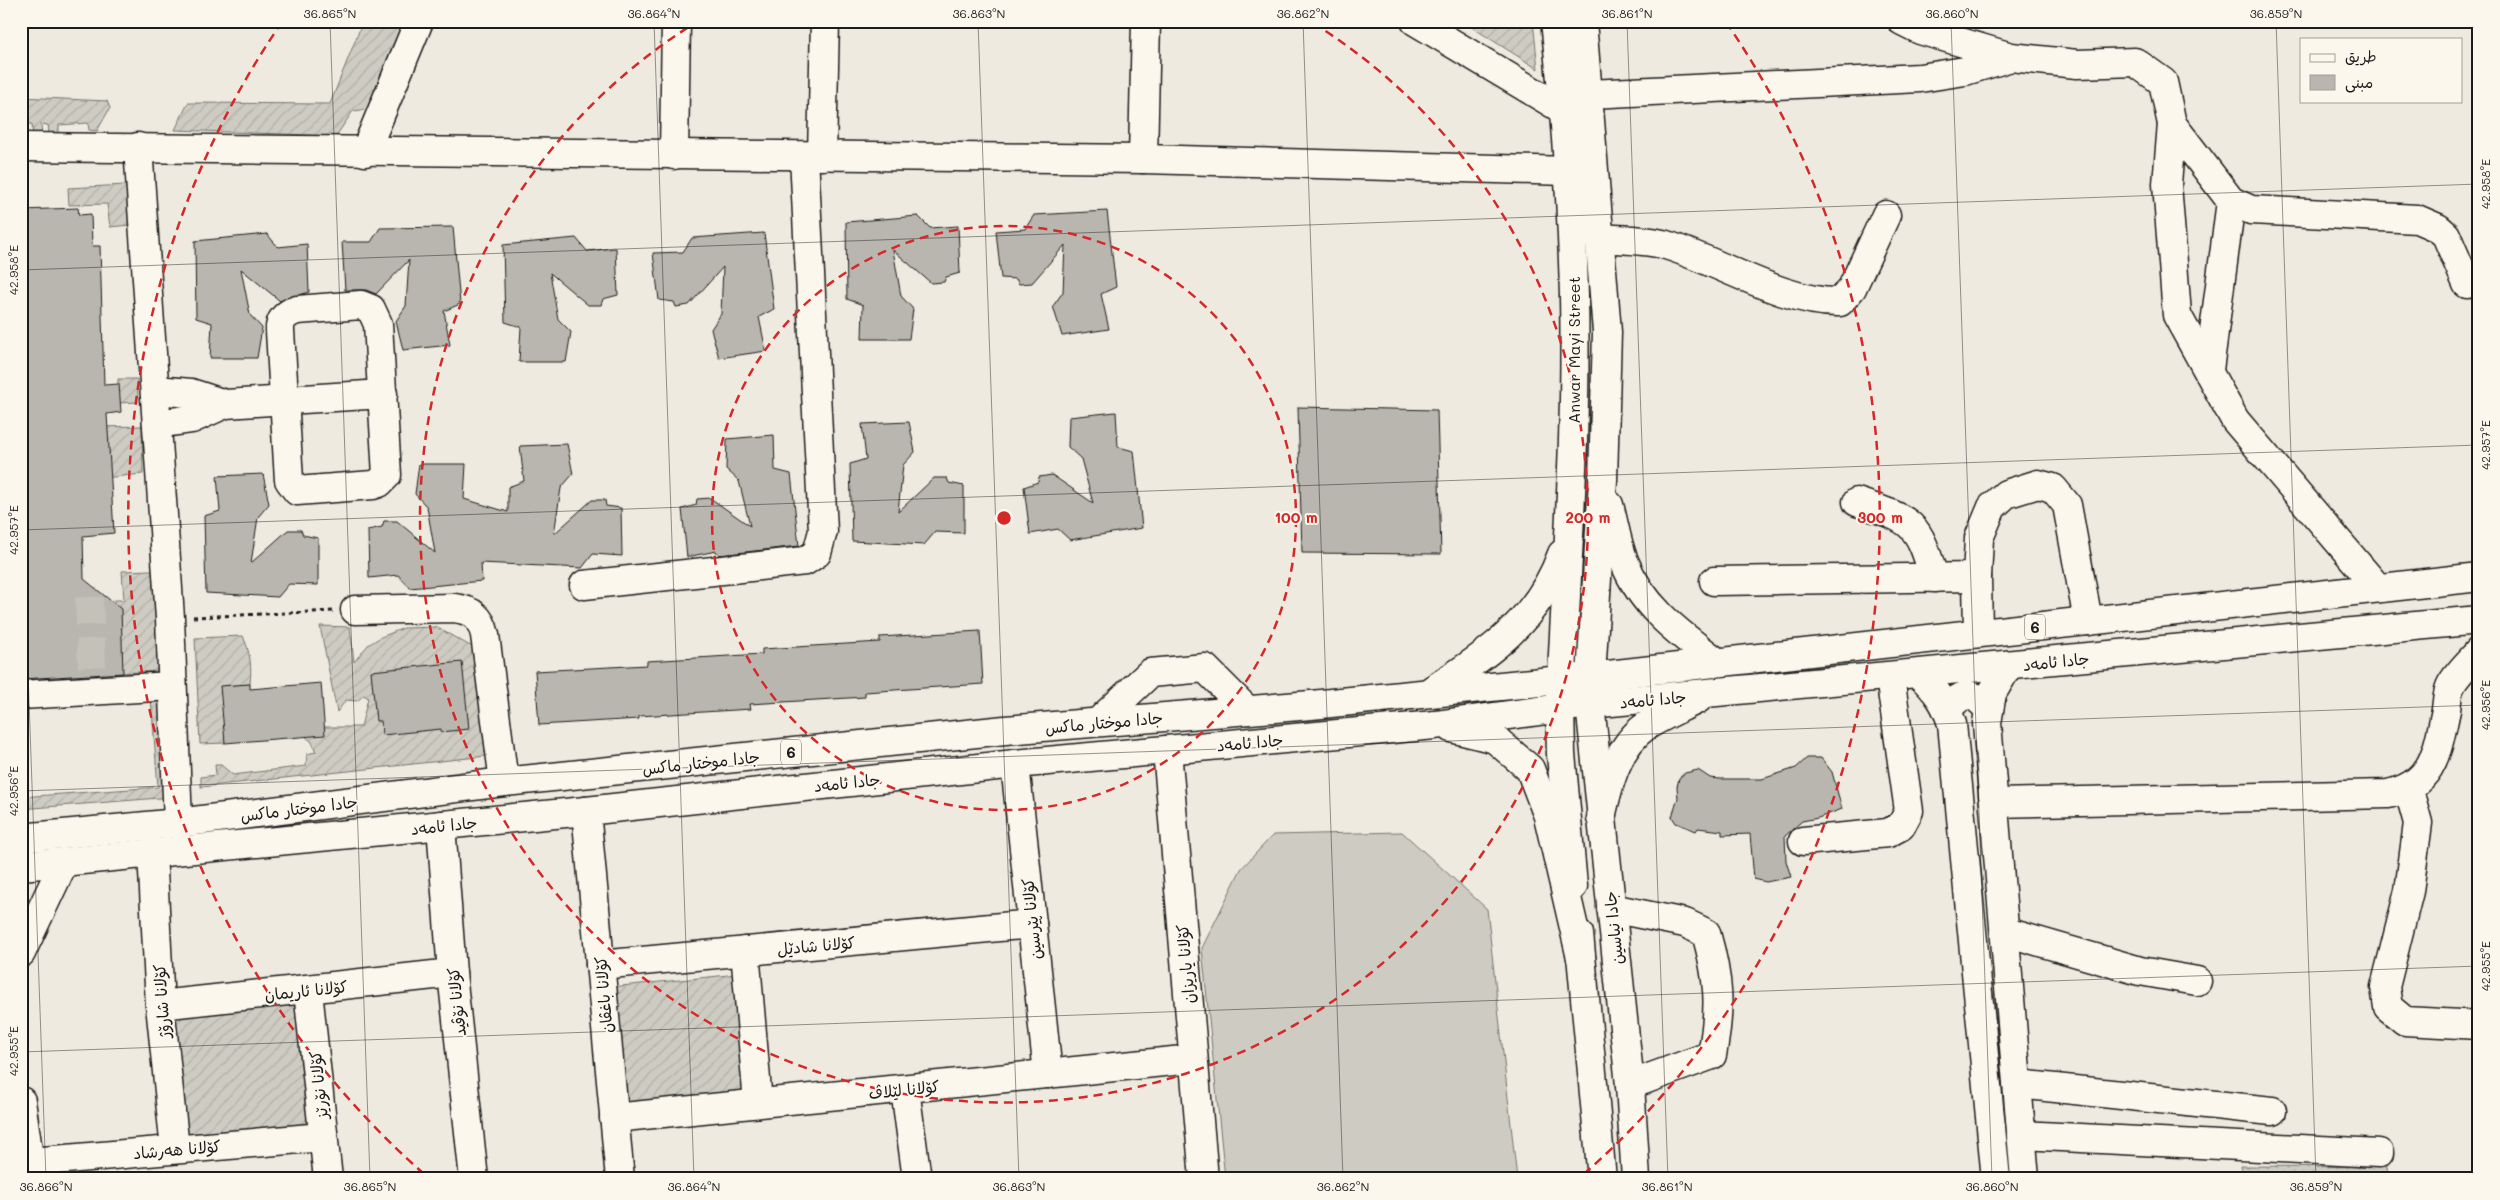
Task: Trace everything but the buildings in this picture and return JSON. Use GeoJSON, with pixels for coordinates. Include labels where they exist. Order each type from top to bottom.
{"type":"FeatureCollection","features":[{"type":"Feature","properties":{"kind":"street"},"geometry":{"type":"LineString","coordinates":[[366,152],[419,21]]}},
{"type":"Feature","properties":{"kind":"street"},"geometry":{"type":"LineString","coordinates":[[674,155],[676,21]]}},
{"type":"Feature","properties":{"kind":"street"},"geometry":{"type":"LineString","coordinates":[[584,585],[805,561],[817,553],[823,531],[813,156],[825,21]]}},
{"type":"Feature","properties":{"kind":"street"},"geometry":{"type":"LineString","coordinates":[[1143,160],[1146,21]]}},
{"type":"Feature","properties":{"kind":"street"},"geometry":{"type":"LineString","coordinates":[[1415,21],[1562,109]]}},
{"type":"Feature","properties":{"kind":"street","name":"Anwar Mayi Street"},"geometry":{"type":"LineString","coordinates":[[1555,21],[1568,171],[1574,296],[1573,443],[1560,708]]}},
{"type":"Feature","properties":{"kind":"street","name":"Anwar Mayi Street"},"geometry":{"type":"LineString","coordinates":[[1582,21],[1601,238],[1607,332],[1603,480],[1590,677]]}},
{"type":"Feature","properties":{"kind":"street"},"geometry":{"type":"LineString","coordinates":[[1902,21],[1920,30],[2011,57],[2076,64],[2134,62],[2163,82],[2172,124],[2167,184],[2177,315],[2210,370],[2235,420],[2378,588]]}},
{"type":"Feature","properties":{"kind":"street"},"geometry":{"type":"LineString","coordinates":[[1589,94],[1920,78],[1965,71],[2011,57]]}},
{"type":"Feature","properties":{"kind":"street"},"geometry":{"type":"LineString","coordinates":[[2172,124],[2231,201],[2251,210],[2417,219],[2438,228],[2446,235],[2467,284]]}},
{"type":"Feature","properties":{"kind":"street"},"geometry":{"type":"LineString","coordinates":[[21,147],[1143,160],[1568,171]]}},
{"type":"Feature","properties":{"kind":"street"},"geometry":{"type":"LineString","coordinates":[[138,147],[170,618],[178,823]]}},
{"type":"Feature","properties":{"kind":"street"},"geometry":{"type":"LineString","coordinates":[[2210,370],[2231,201]]}},
{"type":"Feature","properties":{"kind":"street"},"geometry":{"type":"LineString","coordinates":[[1601,238],[1664,244],[1796,295],[1823,303],[1840,302],[1852,288],[1886,215]]}},
{"type":"Feature","properties":{"kind":"street"},"geometry":{"type":"LineString","coordinates":[[361,305],[371,309],[377,318],[383,394],[388,469],[384,480],[373,484],[301,492],[293,488],[289,480],[279,326],[284,317],[297,310],[361,305]]}},
{"type":"Feature","properties":{"kind":"street"},"geometry":{"type":"LineString","coordinates":[[155,390],[191,393],[225,404]]}},
{"type":"Feature","properties":{"kind":"street"},"geometry":{"type":"LineString","coordinates":[[157,424],[192,419],[225,404],[383,394]]}},
{"type":"Feature","properties":{"kind":"street"},"geometry":{"type":"LineString","coordinates":[[1603,480],[1623,560],[1638,590],[1663,620],[1717,662]]}},
{"type":"Feature","properties":{"kind":"street"},"geometry":{"type":"LineString","coordinates":[[1978,633],[1977,577],[1979,538],[1992,507],[2006,494],[2038,484],[2053,488],[2067,505],[2088,621]]}},
{"type":"Feature","properties":{"kind":"street"},"geometry":{"type":"LineString","coordinates":[[1857,502],[1900,516],[1917,532],[1925,547],[1934,578]]}},
{"type":"Feature","properties":{"kind":"street"},"geometry":{"type":"LineString","coordinates":[[1428,693],[1478,662],[1514,631],[1552,581],[1568,539]]}},
{"type":"Feature","properties":{"kind":"street"},"geometry":{"type":"LineString","coordinates":[[1714,581],[1977,577]]}},
{"type":"Feature","properties":{"kind":"street","name":"جادا ئامەد"},"geometry":{"type":"LineString","coordinates":[[1562,679],[2479,577]]}},
{"type":"Feature","properties":{"kind":"street"},"geometry":{"type":"LineString","coordinates":[[354,610],[454,608],[466,609],[476,614],[483,624],[485,635],[504,782]]}},
{"type":"Feature","properties":{"kind":"street","name":"جادا ئامەد"},"geometry":{"type":"LineString","coordinates":[[21,866],[586,811],[1015,764],[1435,725],[1590,704],[1920,675],[2479,620]]}},
{"type":"Feature","properties":{"kind":"street"},"geometry":{"type":"LineString","coordinates":[[1995,803],[2388,794],[2408,788],[2425,774],[2431,766],[2438,746],[2450,686],[2479,652]]}},
{"type":"Feature","properties":{"kind":"street"},"geometry":{"type":"LineString","coordinates":[[2008,666],[1992,693],[1987,723],[2006,932],[2025,1179]]}},
{"type":"Feature","properties":{"kind":"street"},"geometry":{"type":"LineString","coordinates":[[1098,722],[1150,674],[1205,668],[1247,710]]}},
{"type":"Feature","properties":{"kind":"street"},"geometry":{"type":"LineString","coordinates":[[1920,675],[1936,690],[1948,709],[1952,724],[1996,1179]]}},
{"type":"Feature","properties":{"kind":"street","name":"جادا نیاسین"},"geometry":{"type":"LineString","coordinates":[[1590,677],[1590,704],[1601,818],[1630,1085],[1636,1179]]}},
{"type":"Feature","properties":{"kind":"street"},"geometry":{"type":"LineString","coordinates":[[1803,841],[1888,833],[1901,826],[1909,811],[1890,677]]}},
{"type":"Feature","properties":{"kind":"street","name":"جادا موختار ماكس"},"geometry":{"type":"LineString","coordinates":[[21,838],[178,823],[504,782],[1098,722],[1247,710],[1562,679]]}},
{"type":"Feature","properties":{"kind":"street"},"geometry":{"type":"LineString","coordinates":[[21,695],[172,686]]}},
{"type":"Feature","properties":{"kind":"street"},"geometry":{"type":"LineString","coordinates":[[1601,818],[1607,789],[1621,754],[1645,727],[1708,694]]}},
{"type":"Feature","properties":{"kind":"street"},"geometry":{"type":"LineString","coordinates":[[1948,709],[1956,699],[1968,695],[1980,699],[1988,709]]}},
{"type":"Feature","properties":{"kind":"street"},"geometry":{"type":"LineString","coordinates":[[1560,708],[1561,754],[1602,1179]]}},
{"type":"Feature","properties":{"kind":"street"},"geometry":{"type":"LineString","coordinates":[[1435,725],[1496,738],[1530,769],[1548,816],[1581,958]]}},
{"type":"Feature","properties":{"kind":"street","name":"کۆلانا یاریزان"},"geometry":{"type":"LineString","coordinates":[[1167,750],[1204,1179]]}},
{"type":"Feature","properties":{"kind":"street","name":"کۆلانا پێرسین"},"geometry":{"type":"LineString","coordinates":[[1015,764],[1048,1074]]}},
{"type":"Feature","properties":{"kind":"street"},"geometry":{"type":"LineString","coordinates":[[2408,788],[2418,823],[2409,891],[2385,987],[2388,1006],[2405,1021],[2479,1025]]}},
{"type":"Feature","properties":{"kind":"street","name":"کۆلانا باغڤان"},"geometry":{"type":"LineString","coordinates":[[586,811],[620,1179]]}},
{"type":"Feature","properties":{"kind":"street","name":"کۆلانا نۆڤید"},"geometry":{"type":"LineString","coordinates":[[441,825],[452,973],[474,1179]]}},
{"type":"Feature","properties":{"kind":"street","name":"کۆلانا شارۆژ"},"geometry":{"type":"LineString","coordinates":[[152,852],[160,1005],[176,1149]]}},
{"type":"Feature","properties":{"kind":"street"},"geometry":{"type":"LineString","coordinates":[[21,953],[64,862]]}},
{"type":"Feature","properties":{"kind":"street"},"geometry":{"type":"LineString","coordinates":[[1611,908],[1684,924],[1706,933],[1717,969],[1718,1022],[1712,1055],[1630,1085]]}},
{"type":"Feature","properties":{"kind":"street","name":"کۆلانا شادێل"},"geometry":{"type":"LineString","coordinates":[[600,965],[1032,924]]}},
{"type":"Feature","properties":{"kind":"street"},"geometry":{"type":"LineString","coordinates":[[2006,932],[2140,971],[2197,981]]}},
{"type":"Feature","properties":{"kind":"street"},"geometry":{"type":"LineString","coordinates":[[745,951],[758,1103]]}},
{"type":"Feature","properties":{"kind":"street","name":"کۆلانا ئاریمان"},"geometry":{"type":"LineString","coordinates":[[160,1005],[308,991],[452,973]]}},
{"type":"Feature","properties":{"kind":"street","name":"کۆلانا نۆرێز"},"geometry":{"type":"LineString","coordinates":[[308,991],[328,1179]]}},
{"type":"Feature","properties":{"kind":"street","name":"کۆلانا لێلاڤ"},"geometry":{"type":"LineString","coordinates":[[614,1118],[1193,1060]]}},
{"type":"Feature","properties":{"kind":"street"},"geometry":{"type":"LineString","coordinates":[[2017,1084],[2272,1111]]}},
{"type":"Feature","properties":{"kind":"street"},"geometry":{"type":"LineString","coordinates":[[905,1088],[917,1179]]}},
{"type":"Feature","properties":{"kind":"street"},"geometry":{"type":"LineString","coordinates":[[21,1101],[31,1170]]}},
{"type":"Feature","properties":{"kind":"street"},"geometry":{"type":"LineString","coordinates":[[2022,1134],[2379,1153]]}},
{"type":"Feature","properties":{"kind":"street","name":"کۆلانا هەرشاد"},"geometry":{"type":"LineString","coordinates":[[31,1170],[176,1149],[323,1136]]}},
{"type":"Feature","properties":{"kind":"path"},"geometry":{"type":"LineString","coordinates":[[170,618],[354,610]]}},
{"type":"Feature","properties":{"kind":"shaded area"},"geometry":{"type":"Polygon","coordinates":[[[363,21],[404,21],[369,109],[353,111],[336,136],[175,130],[188,103],[330,104],[363,21]]]}},
{"type":"Feature","properties":{"kind":"shaded area"},"geometry":{"type":"Polygon","coordinates":[[[1462,21],[1533,21],[1538,69],[1462,21]]]}},
{"type":"Feature","properties":{"kind":"shaded area"},"geometry":{"type":"Polygon","coordinates":[[[21,97],[107,101],[110,108],[97,131],[89,130],[88,123],[59,125],[59,141],[50,141],[48,125],[41,124],[42,138],[33,139],[32,124],[21,124],[21,97]]]}},
{"type":"Feature","properties":{"kind":"shaded area"},"geometry":{"type":"Polygon","coordinates":[[[126,185],[130,225],[110,227],[107,204],[69,205],[68,188],[126,185]]]}},
{"type":"Feature","properties":{"kind":"shaded area"},"geometry":{"type":"Polygon","coordinates":[[[118,379],[137,379],[138,402],[118,403],[118,379]]]}},
{"type":"Feature","properties":{"kind":"shaded area"},"geometry":{"type":"Polygon","coordinates":[[[142,426],[143,474],[103,478],[100,427],[142,426]]]}},
{"type":"Feature","properties":{"kind":"shaded area"},"geometry":{"type":"Polygon","coordinates":[[[152,570],[159,671],[119,673],[114,600],[124,600],[122,571],[152,570]]]}},
{"type":"Feature","properties":{"kind":"shaded area"},"geometry":{"type":"Polygon","coordinates":[[[320,626],[350,627],[354,662],[368,645],[381,637],[404,628],[436,627],[474,648],[496,755],[201,787],[201,777],[216,775],[215,765],[221,765],[233,775],[306,766],[307,754],[316,752],[312,742],[305,736],[324,727],[361,727],[368,698],[364,695],[357,701],[346,700],[337,712],[320,626]]]}},
{"type":"Feature","properties":{"kind":"shaded area"},"geometry":{"type":"Polygon","coordinates":[[[243,636],[250,659],[250,684],[223,686],[225,743],[200,744],[195,638],[243,636]]]}},
{"type":"Feature","properties":{"kind":"shaded area"},"geometry":{"type":"Polygon","coordinates":[[[164,697],[172,797],[21,809],[21,797],[158,787],[151,698],[164,697]]]}},
{"type":"Feature","properties":{"kind":"shaded area"},"geometry":{"type":"Polygon","coordinates":[[[1402,832],[1487,909],[1517,1179],[1225,1179],[1202,948],[1241,869],[1273,835],[1402,832]]]}},
{"type":"Feature","properties":{"kind":"shaded area"},"geometry":{"type":"Polygon","coordinates":[[[738,974],[751,1093],[623,1106],[611,987],[738,974]]]}},
{"type":"Feature","properties":{"kind":"shaded area"},"geometry":{"type":"Polygon","coordinates":[[[308,991],[323,1137],[175,1149],[160,1005],[308,991]]]}},
{"type":"Feature","properties":{"kind":"shaded area"},"geometry":{"type":"Polygon","coordinates":[[[2241,1166],[2387,1167],[2388,1179],[2243,1179],[2241,1166]]]}},
{"type":"Feature","properties":{"kind":"tunnel"},"geometry":{"type":"LineString","coordinates":[[89,597],[93,691]]}}]}
